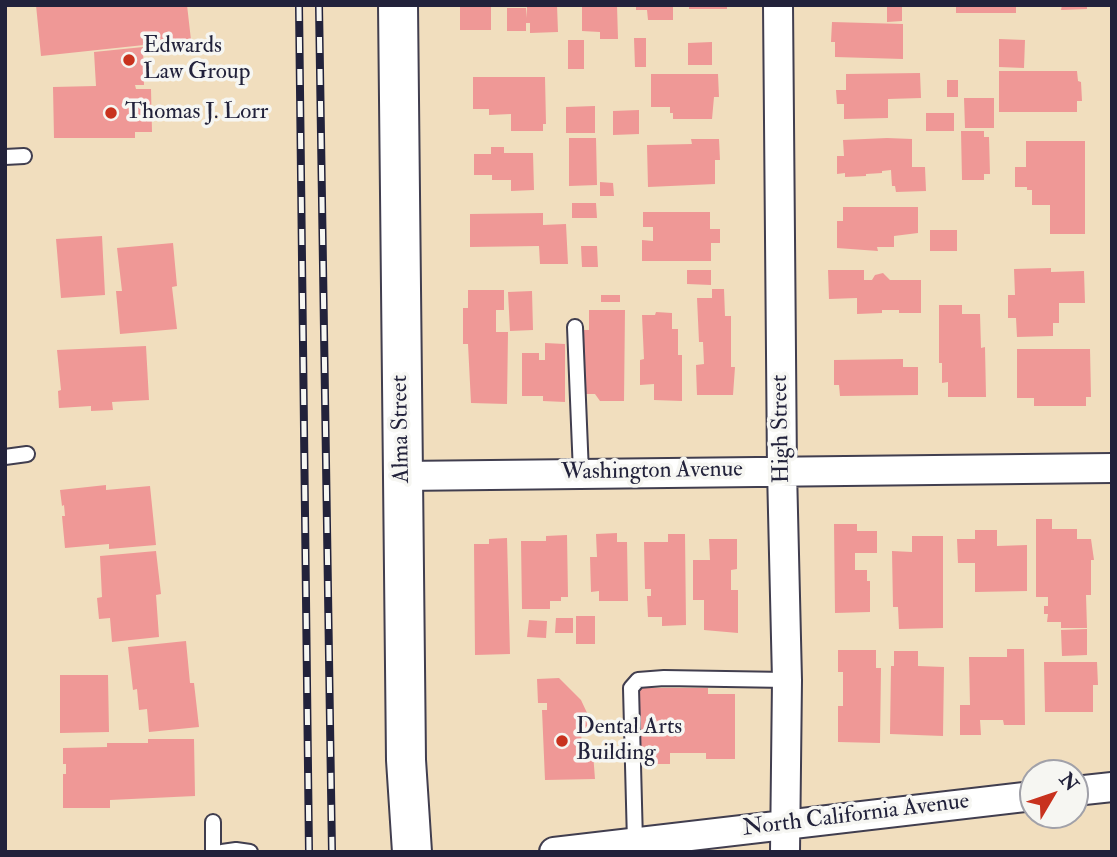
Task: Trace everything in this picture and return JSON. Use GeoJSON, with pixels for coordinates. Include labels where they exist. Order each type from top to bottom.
{"type":"FeatureCollection","features":[{"type":"Feature","properties":{"kind":"main road","name":"Alma Street"},"geometry":{"type":"LineString","coordinates":[[398,5],[406,760],[412,852]]}},
{"type":"Feature","properties":{"kind":"street","name":"High Street"},"geometry":{"type":"LineString","coordinates":[[778,5],[782,470],[787,680],[785,852]]}},
{"type":"Feature","properties":{"kind":"street","name":"Washington Avenue"},"geometry":{"type":"LineString","coordinates":[[402,476],[1112,468]]}},
{"type":"Feature","properties":{"kind":"street"},"geometry":{"type":"LineString","coordinates":[[1089,789],[1112,787]]}},
{"type":"Feature","properties":{"kind":"street","name":"North California Avenue"},"geometry":{"type":"LineString","coordinates":[[554,852],[1019,798]]}},
{"type":"Feature","properties":{"kind":"lane"},"geometry":{"type":"LineString","coordinates":[[5,157],[24,156]]}},
{"type":"Feature","properties":{"kind":"lane"},"geometry":{"type":"LineString","coordinates":[[575,327],[581,473]]}},
{"type":"Feature","properties":{"kind":"lane"},"geometry":{"type":"LineString","coordinates":[[5,457],[27,454]]}},
{"type":"Feature","properties":{"kind":"lane"},"geometry":{"type":"LineString","coordinates":[[635,842],[631,688],[638,680],[787,680]]}},
{"type":"Feature","properties":{"kind":"lane"},"geometry":{"type":"LineString","coordinates":[[213,822],[214,852]]}},
{"type":"Feature","properties":{"kind":"lane"},"geometry":{"type":"LineString","coordinates":[[222,852],[250,852]]}},
{"type":"Feature","properties":{"kind":"building"},"geometry":{"type":"Polygon","coordinates":[[[36,5],[187,5],[191,40],[41,56],[36,5]]]}},
{"type":"Feature","properties":{"kind":"building"},"geometry":{"type":"Polygon","coordinates":[[[491,5],[491,30],[460,30],[460,7],[491,5]]]}},
{"type":"Feature","properties":{"kind":"building"},"geometry":{"type":"Polygon","coordinates":[[[527,5],[557,5],[558,32],[530,33],[530,23],[526,23],[526,31],[507,31],[507,8],[526,8],[527,18],[527,5]]]}},
{"type":"Feature","properties":{"kind":"building"},"geometry":{"type":"Polygon","coordinates":[[[582,5],[617,5],[618,39],[600,39],[600,32],[582,31],[582,5]]]}},
{"type":"Feature","properties":{"kind":"building"},"geometry":{"type":"Polygon","coordinates":[[[636,5],[673,5],[673,20],[648,20],[647,10],[636,10],[636,5]]]}},
{"type":"Feature","properties":{"kind":"building"},"geometry":{"type":"Polygon","coordinates":[[[689,5],[727,5],[727,9],[689,9],[689,5]]]}},
{"type":"Feature","properties":{"kind":"building"},"geometry":{"type":"Polygon","coordinates":[[[887,5],[902,5],[902,21],[887,22],[887,5]]]}},
{"type":"Feature","properties":{"kind":"building"},"geometry":{"type":"Polygon","coordinates":[[[956,5],[1016,5],[1016,13],[956,13],[956,5]]]}},
{"type":"Feature","properties":{"kind":"building"},"geometry":{"type":"Polygon","coordinates":[[[1062,5],[1087,5],[1087,9],[1061,10],[1062,5]]]}},
{"type":"Feature","properties":{"kind":"building"},"geometry":{"type":"Polygon","coordinates":[[[832,22],[903,24],[903,59],[835,57],[835,42],[831,42],[832,22]]]}},
{"type":"Feature","properties":{"kind":"building"},"geometry":{"type":"Polygon","coordinates":[[[634,38],[646,38],[646,67],[635,67],[634,38]]]}},
{"type":"Feature","properties":{"kind":"building"},"geometry":{"type":"Polygon","coordinates":[[[999,39],[1025,40],[1024,68],[999,67],[999,39]]]}},
{"type":"Feature","properties":{"kind":"building"},"geometry":{"type":"Polygon","coordinates":[[[568,40],[584,40],[584,69],[568,69],[568,40]]]}},
{"type":"Feature","properties":{"kind":"building"},"geometry":{"type":"Polygon","coordinates":[[[712,42],[712,65],[688,65],[688,43],[712,42]]]}},
{"type":"Feature","properties":{"kind":"building"},"geometry":{"type":"Polygon","coordinates":[[[143,47],[144,85],[135,85],[136,89],[151,89],[152,132],[135,132],[135,138],[54,138],[53,87],[96,86],[94,52],[143,47]]]}},
{"type":"Feature","properties":{"kind":"building"},"geometry":{"type":"Polygon","coordinates":[[[999,71],[1077,71],[1078,81],[1081,82],[1082,101],[1077,101],[1077,112],[999,112],[999,71]]]}},
{"type":"Feature","properties":{"kind":"building"},"geometry":{"type":"Polygon","coordinates":[[[920,73],[921,98],[888,99],[888,118],[844,119],[844,104],[837,104],[836,90],[846,90],[846,74],[920,73]]]}},
{"type":"Feature","properties":{"kind":"building"},"geometry":{"type":"Polygon","coordinates":[[[651,74],[718,74],[719,97],[714,97],[712,119],[673,119],[670,107],[651,107],[651,74]]]}},
{"type":"Feature","properties":{"kind":"building"},"geometry":{"type":"Polygon","coordinates":[[[473,77],[545,77],[546,124],[543,124],[543,131],[511,131],[511,114],[489,115],[489,109],[473,109],[473,77]]]}},
{"type":"Feature","properties":{"kind":"building"},"geometry":{"type":"Polygon","coordinates":[[[947,80],[958,80],[958,97],[947,97],[947,80]]]}},
{"type":"Feature","properties":{"kind":"building"},"geometry":{"type":"Polygon","coordinates":[[[964,98],[994,98],[994,128],[965,128],[964,98]]]}},
{"type":"Feature","properties":{"kind":"building"},"geometry":{"type":"Polygon","coordinates":[[[595,106],[595,133],[566,133],[566,107],[595,106]]]}},
{"type":"Feature","properties":{"kind":"building"},"geometry":{"type":"Polygon","coordinates":[[[639,110],[639,134],[613,135],[613,111],[639,110]]]}},
{"type":"Feature","properties":{"kind":"building"},"geometry":{"type":"Polygon","coordinates":[[[926,113],[954,113],[954,131],[926,131],[926,113]]]}},
{"type":"Feature","properties":{"kind":"building"},"geometry":{"type":"Polygon","coordinates":[[[961,131],[984,131],[984,137],[989,137],[990,174],[984,174],[984,180],[962,180],[961,131]]]}},
{"type":"Feature","properties":{"kind":"building"},"geometry":{"type":"Polygon","coordinates":[[[569,138],[596,138],[597,185],[569,186],[569,138]]]}},
{"type":"Feature","properties":{"kind":"building"},"geometry":{"type":"Polygon","coordinates":[[[691,139],[719,139],[720,160],[715,160],[715,184],[648,187],[647,145],[692,144],[691,139]]]}},
{"type":"Feature","properties":{"kind":"building"},"geometry":{"type":"Polygon","coordinates":[[[912,139],[912,167],[925,167],[926,191],[896,192],[895,186],[892,186],[891,170],[866,176],[845,177],[845,173],[837,174],[837,156],[844,156],[843,140],[912,139]]]}},
{"type":"Feature","properties":{"kind":"building"},"geometry":{"type":"Polygon","coordinates":[[[1026,141],[1085,141],[1085,234],[1050,234],[1050,205],[1032,205],[1032,190],[1015,187],[1015,167],[1026,167],[1026,141]]]}},
{"type":"Feature","properties":{"kind":"building"},"geometry":{"type":"Polygon","coordinates":[[[491,147],[504,147],[504,153],[533,153],[534,190],[511,191],[511,180],[492,180],[492,175],[474,175],[474,154],[491,154],[491,147]]]}},
{"type":"Feature","properties":{"kind":"building"},"geometry":{"type":"Polygon","coordinates":[[[600,182],[613,183],[614,196],[600,196],[600,182]]]}},
{"type":"Feature","properties":{"kind":"building"},"geometry":{"type":"Polygon","coordinates":[[[572,203],[596,203],[597,218],[572,218],[572,203]]]}},
{"type":"Feature","properties":{"kind":"building"},"geometry":{"type":"Polygon","coordinates":[[[843,207],[918,207],[918,233],[894,236],[894,247],[877,247],[878,251],[837,248],[837,221],[843,221],[843,207]]]}},
{"type":"Feature","properties":{"kind":"building"},"geometry":{"type":"Polygon","coordinates":[[[643,212],[710,212],[710,229],[720,229],[720,243],[711,243],[711,261],[642,261],[642,240],[653,241],[653,227],[643,227],[643,212]]]}},
{"type":"Feature","properties":{"kind":"building"},"geometry":{"type":"Polygon","coordinates":[[[543,213],[543,225],[566,224],[568,264],[540,264],[539,246],[470,247],[470,214],[543,213]]]}},
{"type":"Feature","properties":{"kind":"building"},"geometry":{"type":"Polygon","coordinates":[[[930,230],[957,230],[957,251],[930,251],[930,230]]]}},
{"type":"Feature","properties":{"kind":"building"},"geometry":{"type":"Polygon","coordinates":[[[102,236],[105,295],[61,298],[56,239],[102,236]]]}},
{"type":"Feature","properties":{"kind":"building"},"geometry":{"type":"Polygon","coordinates":[[[173,243],[177,286],[172,287],[177,329],[120,334],[116,291],[122,291],[117,248],[173,243]]]}},
{"type":"Feature","properties":{"kind":"building"},"geometry":{"type":"Polygon","coordinates":[[[581,246],[597,246],[598,267],[582,267],[581,246]]]}},
{"type":"Feature","properties":{"kind":"building"},"geometry":{"type":"Polygon","coordinates":[[[1051,268],[1051,272],[1084,271],[1085,303],[1059,303],[1059,323],[1053,323],[1053,336],[1017,337],[1016,318],[1008,318],[1008,295],[1015,295],[1014,269],[1051,268]]]}},
{"type":"Feature","properties":{"kind":"building"},"geometry":{"type":"Polygon","coordinates":[[[687,270],[711,270],[711,285],[687,284],[687,270]]]}},
{"type":"Feature","properties":{"kind":"building"},"geometry":{"type":"Polygon","coordinates":[[[828,270],[864,270],[864,280],[872,280],[875,275],[883,273],[890,280],[921,280],[921,313],[882,310],[882,313],[857,314],[857,298],[829,299],[828,270]]]}},
{"type":"Feature","properties":{"kind":"building"},"geometry":{"type":"Polygon","coordinates":[[[712,289],[724,289],[725,316],[731,316],[731,367],[735,367],[733,395],[697,395],[696,365],[704,364],[703,342],[699,342],[697,298],[712,298],[712,289]]]}},
{"type":"Feature","properties":{"kind":"building"},"geometry":{"type":"Polygon","coordinates":[[[468,290],[504,290],[504,310],[496,310],[496,332],[508,332],[507,404],[471,403],[468,344],[463,344],[463,308],[468,308],[468,290]]]}},
{"type":"Feature","properties":{"kind":"building"},"geometry":{"type":"Polygon","coordinates":[[[532,291],[533,330],[510,331],[508,292],[532,291]]]}},
{"type":"Feature","properties":{"kind":"building"},"geometry":{"type":"Polygon","coordinates":[[[601,295],[620,295],[620,302],[601,302],[601,295]]]}},
{"type":"Feature","properties":{"kind":"building"},"geometry":{"type":"Polygon","coordinates":[[[939,305],[962,305],[962,314],[980,314],[981,348],[985,347],[986,397],[948,397],[948,382],[942,383],[942,363],[939,363],[939,305]]]}},
{"type":"Feature","properties":{"kind":"building"},"geometry":{"type":"Polygon","coordinates":[[[589,310],[625,310],[624,401],[600,401],[595,394],[580,394],[580,330],[589,330],[589,310]]]}},
{"type":"Feature","properties":{"kind":"building"},"geometry":{"type":"Polygon","coordinates":[[[656,312],[672,313],[672,329],[678,329],[678,355],[682,355],[682,401],[654,400],[654,384],[640,385],[640,360],[644,359],[642,315],[655,315],[656,312]]]}},
{"type":"Feature","properties":{"kind":"building"},"geometry":{"type":"Polygon","coordinates":[[[545,343],[565,344],[565,402],[543,401],[543,396],[522,396],[522,353],[539,353],[539,360],[545,360],[545,343]]]}},
{"type":"Feature","properties":{"kind":"building"},"geometry":{"type":"Polygon","coordinates":[[[146,346],[149,400],[112,402],[113,410],[91,411],[91,406],[59,408],[58,391],[61,390],[57,350],[146,346]]]}},
{"type":"Feature","properties":{"kind":"building"},"geometry":{"type":"Polygon","coordinates":[[[1017,349],[1090,349],[1091,397],[1086,397],[1086,406],[1034,406],[1034,398],[1017,398],[1017,349]]]}},
{"type":"Feature","properties":{"kind":"building"},"geometry":{"type":"Polygon","coordinates":[[[903,359],[903,367],[918,367],[918,395],[840,396],[839,385],[834,385],[834,360],[903,359]]]}},
{"type":"Feature","properties":{"kind":"building"},"geometry":{"type":"Polygon","coordinates":[[[106,485],[106,490],[150,486],[156,545],[109,549],[109,544],[65,548],[62,516],[65,516],[60,490],[106,485]]]}},
{"type":"Feature","properties":{"kind":"building"},"geometry":{"type":"Polygon","coordinates":[[[1036,519],[1052,519],[1052,529],[1077,529],[1077,539],[1091,539],[1094,560],[1091,560],[1091,595],[1086,595],[1087,628],[1061,628],[1061,622],[1047,622],[1048,614],[1044,614],[1044,606],[1048,606],[1048,597],[1036,597],[1036,519]]]}},
{"type":"Feature","properties":{"kind":"building"},"geometry":{"type":"Polygon","coordinates":[[[834,524],[857,524],[857,531],[877,531],[877,553],[855,553],[855,570],[867,570],[867,581],[870,581],[870,612],[835,613],[834,524]]]}},
{"type":"Feature","properties":{"kind":"building"},"geometry":{"type":"Polygon","coordinates":[[[975,530],[997,530],[997,546],[1027,545],[1027,591],[975,592],[975,563],[958,563],[957,539],[975,539],[975,530]]]}},
{"type":"Feature","properties":{"kind":"building"},"geometry":{"type":"Polygon","coordinates":[[[617,533],[617,542],[627,542],[628,601],[599,601],[599,591],[591,592],[590,557],[597,557],[596,534],[617,533]]]}},
{"type":"Feature","properties":{"kind":"building"},"geometry":{"type":"Polygon","coordinates":[[[668,534],[685,534],[686,625],[662,626],[662,617],[648,617],[647,596],[651,596],[651,589],[645,589],[644,542],[668,542],[668,534]]]}},
{"type":"Feature","properties":{"kind":"building"},"geometry":{"type":"Polygon","coordinates":[[[567,535],[568,597],[561,597],[561,601],[550,601],[550,609],[522,609],[521,541],[546,541],[546,536],[567,535]]]}},
{"type":"Feature","properties":{"kind":"building"},"geometry":{"type":"Polygon","coordinates":[[[912,536],[943,536],[943,628],[899,629],[898,607],[893,607],[892,551],[912,552],[912,536]]]}},
{"type":"Feature","properties":{"kind":"building"},"geometry":{"type":"Polygon","coordinates":[[[507,538],[510,654],[475,655],[474,544],[489,544],[489,539],[507,538]]]}},
{"type":"Feature","properties":{"kind":"building"},"geometry":{"type":"Polygon","coordinates":[[[709,539],[737,539],[737,569],[731,570],[731,590],[738,590],[738,633],[704,630],[704,600],[693,600],[693,560],[710,560],[709,539]]]}},
{"type":"Feature","properties":{"kind":"building"},"geometry":{"type":"Polygon","coordinates":[[[156,551],[161,594],[156,595],[159,637],[112,642],[110,618],[99,619],[97,598],[102,597],[100,556],[156,551]]]}},
{"type":"Feature","properties":{"kind":"building"},"geometry":{"type":"Polygon","coordinates":[[[576,616],[595,616],[595,644],[576,644],[576,616]]]}},
{"type":"Feature","properties":{"kind":"building"},"geometry":{"type":"Polygon","coordinates":[[[556,618],[573,618],[573,633],[555,633],[556,618]]]}},
{"type":"Feature","properties":{"kind":"building"},"geometry":{"type":"Polygon","coordinates":[[[529,620],[547,621],[546,638],[527,637],[529,620]]]}},
{"type":"Feature","properties":{"kind":"building"},"geometry":{"type":"Polygon","coordinates":[[[1087,629],[1087,655],[1062,656],[1061,630],[1087,629]]]}},
{"type":"Feature","properties":{"kind":"building"},"geometry":{"type":"Polygon","coordinates":[[[186,641],[190,683],[194,683],[199,727],[149,732],[147,709],[139,710],[137,689],[133,690],[128,647],[186,641]]]}},
{"type":"Feature","properties":{"kind":"building"},"geometry":{"type":"Polygon","coordinates":[[[1007,649],[1024,649],[1025,725],[1004,725],[1003,720],[980,720],[981,735],[960,735],[960,705],[970,705],[969,657],[1007,657],[1007,649]]]}},
{"type":"Feature","properties":{"kind":"building"},"geometry":{"type":"Polygon","coordinates":[[[838,650],[876,650],[876,668],[881,668],[880,743],[838,742],[838,706],[843,706],[843,672],[838,672],[838,650]]]}},
{"type":"Feature","properties":{"kind":"building"},"geometry":{"type":"Polygon","coordinates":[[[894,651],[918,651],[918,666],[944,667],[943,736],[890,734],[891,666],[894,666],[894,651]]]}},
{"type":"Feature","properties":{"kind":"building"},"geometry":{"type":"Polygon","coordinates":[[[1044,662],[1097,662],[1098,685],[1093,685],[1093,712],[1045,712],[1044,662]]]}},
{"type":"Feature","properties":{"kind":"building"},"geometry":{"type":"Polygon","coordinates":[[[60,675],[108,675],[109,732],[60,733],[60,675]]]}},
{"type":"Feature","properties":{"kind":"building","name":"Dental Arts Building"},"geometry":{"type":"Polygon","coordinates":[[[559,678],[581,700],[588,715],[588,728],[581,728],[582,753],[593,753],[595,779],[545,780],[542,710],[547,710],[547,703],[538,703],[537,679],[559,678]]]}},
{"type":"Feature","properties":{"kind":"building"},"geometry":{"type":"Polygon","coordinates":[[[638,688],[708,688],[708,694],[735,694],[735,759],[706,759],[706,753],[670,753],[670,764],[639,764],[638,688]]]}},
{"type":"Feature","properties":{"kind":"building"},"geometry":{"type":"Polygon","coordinates":[[[148,739],[194,739],[195,796],[110,800],[110,808],[63,808],[63,774],[66,774],[66,764],[63,764],[63,748],[107,747],[107,743],[148,743],[148,739]]]}},
{"type":"Feature","properties":{"kind":"railway"},"geometry":{"type":"LineString","coordinates":[[299,5],[309,852]]}},
{"type":"Feature","properties":{"kind":"railway"},"geometry":{"type":"LineString","coordinates":[[319,5],[332,852]]}},
{"type":"Feature","properties":{"kind":"place","name":"Edwards Law Group"},"geometry":{"type":"Point","coordinates":[129,60]}},
{"type":"Feature","properties":{"kind":"place","name":"Thomas J. Lorr"},"geometry":{"type":"Point","coordinates":[111,113]}},
{"type":"Feature","properties":{"kind":"place","name":"Dental Arts Building"},"geometry":{"type":"Point","coordinates":[562,741]}}]}
